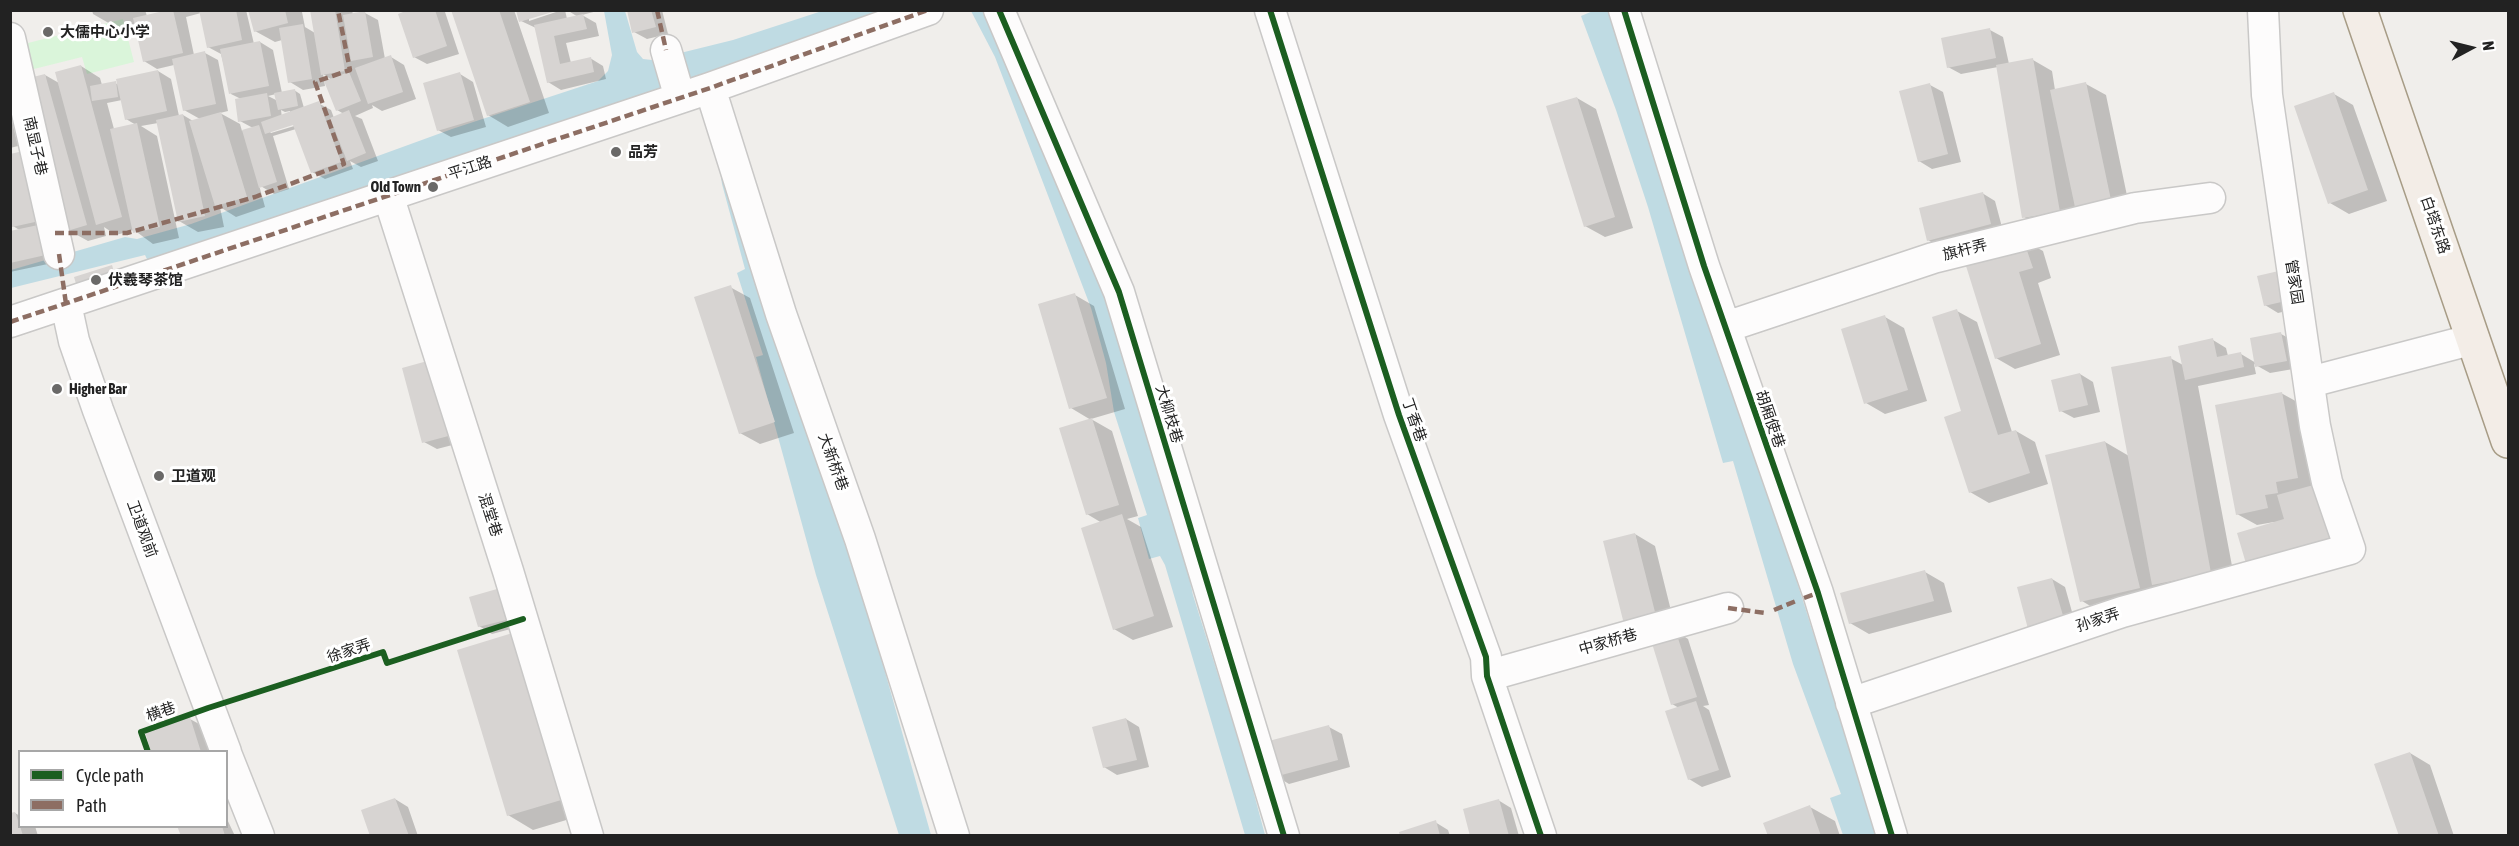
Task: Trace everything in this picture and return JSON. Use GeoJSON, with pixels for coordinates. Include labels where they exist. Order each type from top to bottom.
{"type":"FeatureCollection","features":[{"type":"Feature","properties":{"kind":"main road","name":"白塔东路"},"geometry":{"type":"LineString","coordinates":[[2360,10],[2508,441]]}},
{"type":"Feature","properties":{"kind":"street","name":"平江路"},"geometry":{"type":"LineString","coordinates":[[10,322],[693,92],[928,10]]}},
{"type":"Feature","properties":{"kind":"street","name":"大柳枝巷"},"geometry":{"type":"LineString","coordinates":[[999,10],[1119,292],[1284,836]]}},
{"type":"Feature","properties":{"kind":"street","name":"丁香巷"},"geometry":{"type":"LineString","coordinates":[[1270,10],[1399,415],[1486,657],[1487,676],[1541,836]]}},
{"type":"Feature","properties":{"kind":"street","name":"胡厢使巷"},"geometry":{"type":"LineString","coordinates":[[1624,10],[1704,266],[1818,593],[1892,836]]}},
{"type":"Feature","properties":{"kind":"street","name":"管家园"},"geometry":{"type":"LineString","coordinates":[[2263,10],[2267,95],[2315,426],[2327,482],[2350,549]]}},
{"type":"Feature","properties":{"kind":"street","name":"南显子巷"},"geometry":{"type":"LineString","coordinates":[[10,38],[59,254]]}},
{"type":"Feature","properties":{"kind":"street","name":"大新桥巷"},"geometry":{"type":"LineString","coordinates":[[666,50],[693,92],[781,314],[860,539],[954,836]]}},
{"type":"Feature","properties":{"kind":"street","name":"混堂巷"},"geometry":{"type":"LineString","coordinates":[[388,195],[508,571],[588,836]]}},
{"type":"Feature","properties":{"kind":"street","name":"旗杆弄"},"geometry":{"type":"LineString","coordinates":[[1726,327],[1933,258],[2134,208],[2210,198]]}},
{"type":"Feature","properties":{"kind":"street","name":"卫道观前"},"geometry":{"type":"LineString","coordinates":[[66,304],[74,341],[98,410],[225,750]]}},
{"type":"Feature","properties":{"kind":"street"},"geometry":{"type":"LineString","coordinates":[[2310,382],[2474,339]]}},
{"type":"Feature","properties":{"kind":"street","name":"孙家弄"},"geometry":{"type":"LineString","coordinates":[[1851,703],[2122,612],[2350,549]]}},
{"type":"Feature","properties":{"kind":"street","name":"中家桥巷"},"geometry":{"type":"LineString","coordinates":[[1487,676],[1728,608]]}},
{"type":"Feature","properties":{"kind":"street","name":"卫道观前"},"geometry":{"type":"LineString","coordinates":[[228,757],[259,836]]}},
{"type":"Feature","properties":{"kind":"green space"},"geometry":{"type":"Polygon","coordinates":[[[123,19],[134,62],[87,74],[82,57],[30,70],[24,44],[123,19]]]}},
{"type":"Feature","properties":{"kind":"water"},"geometry":{"type":"Polygon","coordinates":[[[604,11],[625,11],[637,52],[643,59],[652,60],[733,40],[822,11],[898,11],[702,80],[869,615],[931,835],[899,835],[816,575],[756,357],[763,355],[737,273],[745,269],[722,184],[718,157],[694,84],[150,265],[145,255],[11,288],[11,270],[125,237],[137,239],[191,224],[452,129],[598,81],[608,71],[612,55],[604,11]]]}},
{"type":"Feature","properties":{"kind":"water"},"geometry":{"type":"Polygon","coordinates":[[[971,11],[985,11],[1122,328],[1183,548],[1193,595],[1246,764],[1265,835],[1245,835],[1165,565],[1160,556],[1149,559],[1138,518],[1147,515],[1114,412],[1106,363],[1091,308],[995,57],[971,11]]]}},
{"type":"Feature","properties":{"kind":"water"},"geometry":{"type":"Polygon","coordinates":[[[1593,11],[1622,11],[1755,449],[1877,835],[1843,835],[1830,798],[1841,794],[1793,664],[1733,461],[1723,463],[1648,207],[1616,110],[1581,16],[1593,11]]]}},
{"type":"Feature","properties":{"kind":"building"},"geometry":{"type":"Polygon","coordinates":[[[173,10],[183,53],[143,62],[133,18],[173,10]]]}},
{"type":"Feature","properties":{"kind":"building"},"geometry":{"type":"Polygon","coordinates":[[[199,10],[236,10],[242,40],[207,48],[199,10]]]}},
{"type":"Feature","properties":{"kind":"building"},"geometry":{"type":"Polygon","coordinates":[[[248,10],[285,10],[288,23],[254,32],[248,10]]]}},
{"type":"Feature","properties":{"kind":"building"},"geometry":{"type":"Polygon","coordinates":[[[310,10],[335,10],[345,71],[321,75],[310,10]]]}},
{"type":"Feature","properties":{"kind":"building"},"geometry":{"type":"Polygon","coordinates":[[[408,10],[435,10],[447,46],[413,58],[398,14],[408,10]]]}},
{"type":"Feature","properties":{"kind":"building"},"geometry":{"type":"Polygon","coordinates":[[[451,10],[499,10],[530,102],[487,116],[451,10]]]}},
{"type":"Feature","properties":{"kind":"building"},"geometry":{"type":"Polygon","coordinates":[[[516,10],[556,10],[556,11],[519,22],[516,10]]]}},
{"type":"Feature","properties":{"kind":"building"},"geometry":{"type":"Polygon","coordinates":[[[627,10],[651,10],[656,27],[632,33],[627,10]]]}},
{"type":"Feature","properties":{"kind":"building"},"geometry":{"type":"Polygon","coordinates":[[[365,11],[373,57],[351,61],[343,15],[365,11]]]}},
{"type":"Feature","properties":{"kind":"building"},"geometry":{"type":"Polygon","coordinates":[[[583,14],[587,29],[554,36],[560,64],[591,57],[594,72],[547,83],[534,25],[583,14]]]}},
{"type":"Feature","properties":{"kind":"building"},"geometry":{"type":"Polygon","coordinates":[[[303,24],[312,79],[288,83],[279,28],[303,24]]]}},
{"type":"Feature","properties":{"kind":"building"},"geometry":{"type":"Polygon","coordinates":[[[1990,28],[1996,58],[1947,68],[1941,38],[1990,28]]]}},
{"type":"Feature","properties":{"kind":"building"},"geometry":{"type":"Polygon","coordinates":[[[260,41],[269,86],[229,94],[220,49],[260,41]]]}},
{"type":"Feature","properties":{"kind":"building"},"geometry":{"type":"Polygon","coordinates":[[[205,51],[216,104],[183,111],[172,59],[205,51]]]}},
{"type":"Feature","properties":{"kind":"building"},"geometry":{"type":"Polygon","coordinates":[[[391,55],[403,92],[368,104],[355,68],[391,55]]]}},
{"type":"Feature","properties":{"kind":"building"},"geometry":{"type":"Polygon","coordinates":[[[2033,58],[2060,212],[2022,218],[1996,65],[2033,58]]]}},
{"type":"Feature","properties":{"kind":"building"},"geometry":{"type":"Polygon","coordinates":[[[81,65],[122,217],[96,225],[55,72],[81,65]]]}},
{"type":"Feature","properties":{"kind":"building"},"geometry":{"type":"Polygon","coordinates":[[[158,70],[167,111],[125,120],[116,79],[158,70]]]}},
{"type":"Feature","properties":{"kind":"building"},"geometry":{"type":"Polygon","coordinates":[[[349,72],[361,101],[336,111],[324,81],[349,72]]]}},
{"type":"Feature","properties":{"kind":"building"},"geometry":{"type":"Polygon","coordinates":[[[460,72],[474,120],[437,131],[423,83],[460,72]]]}},
{"type":"Feature","properties":{"kind":"building"},"geometry":{"type":"Polygon","coordinates":[[[45,74],[87,225],[67,231],[25,79],[45,74]]]}},
{"type":"Feature","properties":{"kind":"building"},"geometry":{"type":"Polygon","coordinates":[[[116,81],[118,97],[92,101],[90,86],[116,81]]]}},
{"type":"Feature","properties":{"kind":"building"},"geometry":{"type":"Polygon","coordinates":[[[2086,82],[2111,200],[2075,207],[2050,90],[2086,82]]]}},
{"type":"Feature","properties":{"kind":"building"},"geometry":{"type":"Polygon","coordinates":[[[1930,83],[1948,154],[1918,162],[1899,91],[1930,83]]]}},
{"type":"Feature","properties":{"kind":"building"},"geometry":{"type":"Polygon","coordinates":[[[295,89],[298,106],[278,110],[274,93],[295,89]]]}},
{"type":"Feature","properties":{"kind":"building"},"geometry":{"type":"Polygon","coordinates":[[[2334,92],[2368,190],[2328,204],[2294,106],[2334,92]]]}},
{"type":"Feature","properties":{"kind":"building"},"geometry":{"type":"Polygon","coordinates":[[[267,93],[271,116],[238,122],[235,99],[267,93]]]}},
{"type":"Feature","properties":{"kind":"building"},"geometry":{"type":"Polygon","coordinates":[[[1577,97],[1615,217],[1584,227],[1546,106],[1577,97]]]}},
{"type":"Feature","properties":{"kind":"building"},"geometry":{"type":"Polygon","coordinates":[[[319,101],[341,162],[311,173],[293,125],[265,134],[261,122],[319,101]]]}},
{"type":"Feature","properties":{"kind":"building"},"geometry":{"type":"Polygon","coordinates":[[[349,110],[366,153],[347,161],[330,118],[349,110]]]}},
{"type":"Feature","properties":{"kind":"building"},"geometry":{"type":"Polygon","coordinates":[[[221,112],[247,197],[215,206],[189,121],[221,112]]]}},
{"type":"Feature","properties":{"kind":"building"},"geometry":{"type":"Polygon","coordinates":[[[183,114],[205,216],[178,222],[156,120],[183,114]]]}},
{"type":"Feature","properties":{"kind":"building"},"geometry":{"type":"Polygon","coordinates":[[[137,123],[160,227],[133,233],[110,129],[137,123]]]}},
{"type":"Feature","properties":{"kind":"building"},"geometry":{"type":"Polygon","coordinates":[[[259,125],[277,182],[259,188],[242,130],[259,125]]]}},
{"type":"Feature","properties":{"kind":"building"},"geometry":{"type":"Polygon","coordinates":[[[28,150],[44,220],[12,227],[10,154],[28,150]]]}},
{"type":"Feature","properties":{"kind":"building"},"geometry":{"type":"Polygon","coordinates":[[[1983,192],[1991,224],[1927,241],[1919,208],[1983,192]]]}},
{"type":"Feature","properties":{"kind":"building"},"geometry":{"type":"Polygon","coordinates":[[[43,224],[50,254],[10,263],[10,231],[43,224]]]}},
{"type":"Feature","properties":{"kind":"building"},"geometry":{"type":"Polygon","coordinates":[[[2023,239],[2033,268],[2019,272],[2041,344],[1995,359],[1962,253],[2023,239]]]}},
{"type":"Feature","properties":{"kind":"building","name":"伏羲琴茶馆"},"geometry":{"type":"Polygon","coordinates":[[[112,265],[117,282],[79,294],[74,277],[112,265]]]}},
{"type":"Feature","properties":{"kind":"building"},"geometry":{"type":"Polygon","coordinates":[[[2283,270],[2290,300],[2264,306],[2257,276],[2283,270]]]}},
{"type":"Feature","properties":{"kind":"building"},"geometry":{"type":"Polygon","coordinates":[[[731,285],[775,422],[739,434],[694,297],[731,285]]]}},
{"type":"Feature","properties":{"kind":"building"},"geometry":{"type":"Polygon","coordinates":[[[1075,293],[1107,398],[1069,409],[1038,304],[1075,293]]]}},
{"type":"Feature","properties":{"kind":"building"},"geometry":{"type":"Polygon","coordinates":[[[1957,309],[1998,435],[2016,430],[2030,473],[1969,493],[1944,417],[1961,411],[1932,317],[1957,309]]]}},
{"type":"Feature","properties":{"kind":"building"},"geometry":{"type":"Polygon","coordinates":[[[1885,315],[1908,390],[1864,404],[1841,329],[1885,315]]]}},
{"type":"Feature","properties":{"kind":"building"},"geometry":{"type":"Polygon","coordinates":[[[2281,332],[2287,361],[2255,367],[2250,338],[2281,332]]]}},
{"type":"Feature","properties":{"kind":"building"},"geometry":{"type":"Polygon","coordinates":[[[2213,338],[2217,357],[2241,352],[2244,367],[2185,380],[2178,346],[2213,338]]]}},
{"type":"Feature","properties":{"kind":"building"},"geometry":{"type":"Polygon","coordinates":[[[2171,356],[2211,573],[2152,585],[2111,367],[2171,356]]]}},
{"type":"Feature","properties":{"kind":"building"},"geometry":{"type":"Polygon","coordinates":[[[431,360],[452,435],[422,443],[402,368],[431,360]]]}},
{"type":"Feature","properties":{"kind":"building"},"geometry":{"type":"Polygon","coordinates":[[[2080,373],[2088,405],[2059,412],[2051,380],[2080,373]]]}},
{"type":"Feature","properties":{"kind":"building"},"geometry":{"type":"Polygon","coordinates":[[[2282,392],[2298,478],[2276,482],[2278,493],[2265,495],[2268,508],[2236,515],[2215,405],[2282,392]]]}},
{"type":"Feature","properties":{"kind":"building"},"geometry":{"type":"Polygon","coordinates":[[[1092,418],[1119,505],[1086,515],[1059,428],[1092,418]]]}},
{"type":"Feature","properties":{"kind":"building"},"geometry":{"type":"Polygon","coordinates":[[[2105,441],[2140,588],[2080,602],[2045,455],[2105,441]]]}},
{"type":"Feature","properties":{"kind":"building"},"geometry":{"type":"Polygon","coordinates":[[[2321,483],[2337,540],[2247,567],[2237,533],[2284,519],[2277,495],[2321,483]]]}},
{"type":"Feature","properties":{"kind":"building"},"geometry":{"type":"Polygon","coordinates":[[[1122,514],[1154,616],[1113,630],[1081,528],[1122,514]]]}},
{"type":"Feature","properties":{"kind":"building"},"geometry":{"type":"Polygon","coordinates":[[[1635,533],[1657,620],[1625,628],[1603,541],[1635,533]]]}},
{"type":"Feature","properties":{"kind":"building"},"geometry":{"type":"Polygon","coordinates":[[[1925,570],[1934,601],[1849,624],[1840,593],[1925,570]]]}},
{"type":"Feature","properties":{"kind":"building"},"geometry":{"type":"Polygon","coordinates":[[[2052,578],[2064,619],[2028,629],[2017,587],[2052,578]]]}},
{"type":"Feature","properties":{"kind":"building"},"geometry":{"type":"Polygon","coordinates":[[[497,589],[506,620],[478,627],[469,597],[497,589]]]}},
{"type":"Feature","properties":{"kind":"building"},"geometry":{"type":"Polygon","coordinates":[[[1675,629],[1697,697],[1671,705],[1650,637],[1675,629]]]}},
{"type":"Feature","properties":{"kind":"building"},"geometry":{"type":"Polygon","coordinates":[[[519,631],[568,798],[507,816],[457,650],[519,631]]]}},
{"type":"Feature","properties":{"kind":"building"},"geometry":{"type":"Polygon","coordinates":[[[1696,701],[1719,770],[1688,780],[1665,711],[1696,701]]]}},
{"type":"Feature","properties":{"kind":"building"},"geometry":{"type":"Polygon","coordinates":[[[190,717],[200,750],[150,750],[145,732],[190,717]]]}},
{"type":"Feature","properties":{"kind":"building"},"geometry":{"type":"Polygon","coordinates":[[[1126,718],[1137,760],[1103,768],[1092,727],[1126,718]]]}},
{"type":"Feature","properties":{"kind":"building"},"geometry":{"type":"Polygon","coordinates":[[[1329,725],[1338,760],[1274,777],[1265,742],[1329,725]]]}},
{"type":"Feature","properties":{"kind":"building"},"geometry":{"type":"Polygon","coordinates":[[[2410,752],[2439,836],[2399,836],[2374,764],[2410,752]]]}},
{"type":"Feature","properties":{"kind":"building"},"geometry":{"type":"Polygon","coordinates":[[[395,798],[409,836],[370,836],[361,810],[395,798]]]}},
{"type":"Feature","properties":{"kind":"building"},"geometry":{"type":"Polygon","coordinates":[[[1499,799],[1509,836],[1470,836],[1463,809],[1499,799]]]}},
{"type":"Feature","properties":{"kind":"building"},"geometry":{"type":"Polygon","coordinates":[[[1810,805],[1821,836],[1768,836],[1763,823],[1810,805]]]}},
{"type":"Feature","properties":{"kind":"building"},"geometry":{"type":"Polygon","coordinates":[[[15,812],[18,828],[20,828],[23,836],[10,836],[10,813],[15,812]]]}},
{"type":"Feature","properties":{"kind":"building"},"geometry":{"type":"Polygon","coordinates":[[[1436,820],[1440,836],[1400,836],[1399,832],[1436,820]]]}},
{"type":"Feature","properties":{"kind":"building"},"geometry":{"type":"Polygon","coordinates":[[[178,828],[223,828],[225,836],[181,836],[178,828]]]}},
{"type":"Feature","properties":{"kind":"marked path"},"geometry":{"type":"LineString","coordinates":[[55,233],[127,233],[255,197],[344,164],[315,82],[350,70],[338,10]]}},
{"type":"Feature","properties":{"kind":"marked path"},"geometry":{"type":"LineString","coordinates":[[657,10],[666,50]]}},
{"type":"Feature","properties":{"kind":"marked path"},"geometry":{"type":"LineString","coordinates":[[10,322],[710,88],[928,10]]}},
{"type":"Feature","properties":{"kind":"marked path"},"geometry":{"type":"LineString","coordinates":[[59,254],[66,304]]}},
{"type":"Feature","properties":{"kind":"marked path"},"geometry":{"type":"LineString","coordinates":[[1804,598],[1818,593]]}},
{"type":"Feature","properties":{"kind":"marked path"},"geometry":{"type":"LineString","coordinates":[[1774,610],[1796,601]]}},
{"type":"Feature","properties":{"kind":"marked path"},"geometry":{"type":"LineString","coordinates":[[1728,608],[1765,613]]}},
{"type":"Feature","properties":{"kind":"cycle path"},"geometry":{"type":"LineString","coordinates":[[999,10],[1119,292],[1284,836]]}},
{"type":"Feature","properties":{"kind":"cycle path"},"geometry":{"type":"LineString","coordinates":[[1270,10],[1399,415],[1486,657],[1487,676],[1541,836]]}},
{"type":"Feature","properties":{"kind":"cycle path"},"geometry":{"type":"LineString","coordinates":[[1624,10],[1704,266],[1818,593],[1892,836]]}},
{"type":"Feature","properties":{"kind":"cycle path","name":"徐家弄"},"geometry":{"type":"LineString","coordinates":[[147,750],[141,732],[208,708],[383,652],[387,663],[523,619]]}},
{"type":"Feature","properties":{"kind":"place","name":"大儒中心小学"},"geometry":{"type":"Point","coordinates":[48,32]}},
{"type":"Feature","properties":{"kind":"place","name":"品芳"},"geometry":{"type":"Point","coordinates":[616,152]}},
{"type":"Feature","properties":{"kind":"place","name":"Old Town"},"geometry":{"type":"Point","coordinates":[433,187]}},
{"type":"Feature","properties":{"kind":"place","name":"伏羲琴茶馆"},"geometry":{"type":"Point","coordinates":[96,280]}},
{"type":"Feature","properties":{"kind":"place","name":"Higher Bar"},"geometry":{"type":"Point","coordinates":[57,389]}},
{"type":"Feature","properties":{"kind":"place","name":"卫道观"},"geometry":{"type":"Point","coordinates":[159,476]}}]}
